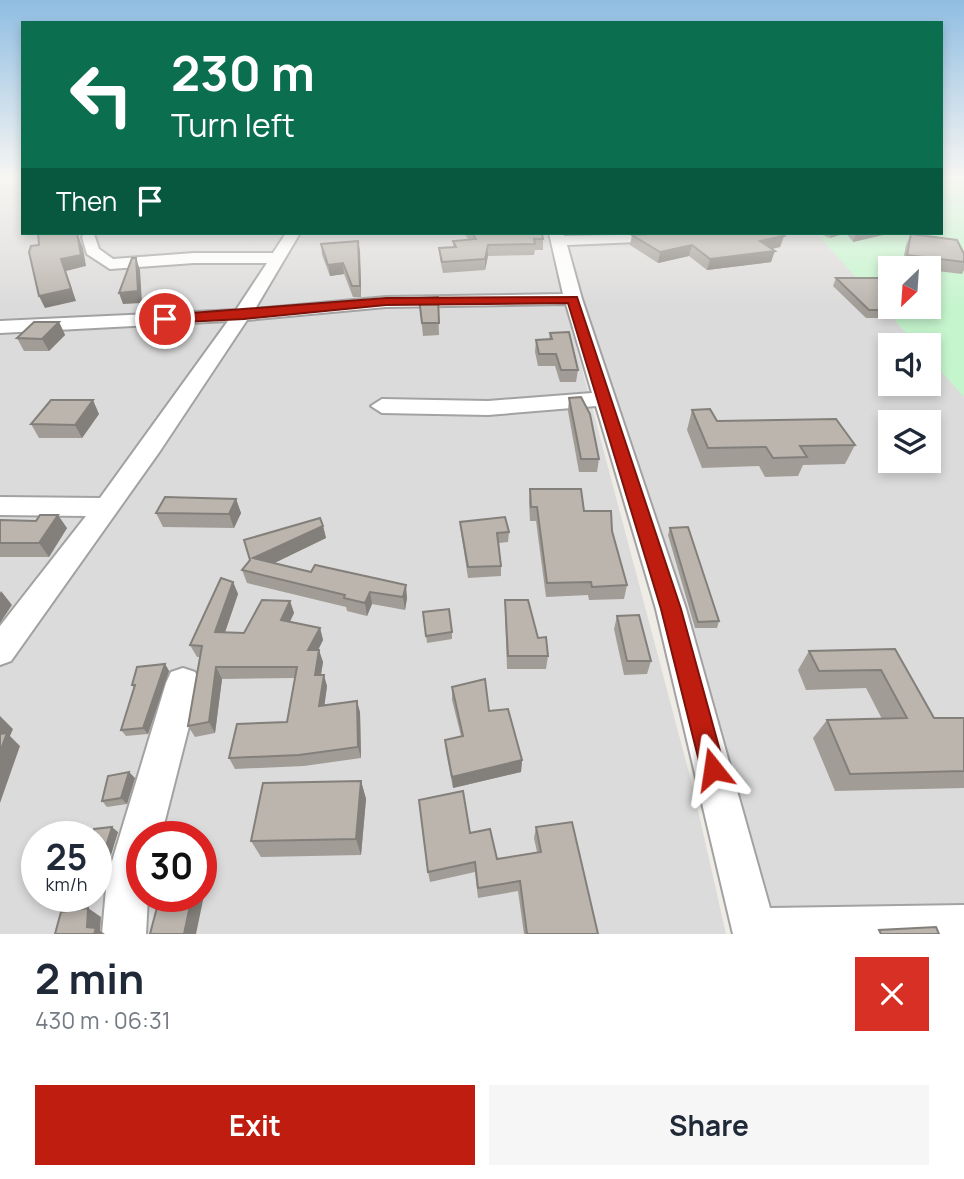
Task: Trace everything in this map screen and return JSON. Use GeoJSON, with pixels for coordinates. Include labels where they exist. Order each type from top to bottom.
{"type":"FeatureCollection","features":[{"type":"Feature","properties":{"kind":"street"},"geometry":{"type":"LineString","coordinates":[[0,650],[107,507],[244,315],[292,235]]}},
{"type":"Feature","properties":{"kind":"street"},"geometry":{"type":"LineString","coordinates":[[89,236],[92,251],[110,264],[194,258],[277,258]]}},
{"type":"Feature","properties":{"kind":"street"},"geometry":{"type":"LineString","coordinates":[[670,237],[557,237],[573,299],[671,609],[755,932],[964,927]]}},
{"type":"Feature","properties":{"kind":"street"},"geometry":{"type":"LineString","coordinates":[[0,327],[244,315],[386,302],[573,299]]}},
{"type":"Feature","properties":{"kind":"street"},"geometry":{"type":"LineString","coordinates":[[382,406],[488,408],[604,398]]}},
{"type":"Feature","properties":{"kind":"street"},"geometry":{"type":"LineString","coordinates":[[0,506],[107,507]]}},
{"type":"Feature","properties":{"kind":"street"},"geometry":{"type":"LineString","coordinates":[[124,934],[128,878],[159,777],[183,683]]}},
{"type":"Feature","properties":{"kind":"shaded area"},"geometry":{"type":"Polygon","coordinates":[[[0,220],[21,220],[21,235],[547,235],[693,788],[726,934],[0,934],[0,220]]]}},
{"type":"Feature","properties":{"kind":"shaded area"},"geometry":{"type":"Polygon","coordinates":[[[943,220],[964,220],[964,934],[777,934],[557,235],[943,235],[943,220]]]}},
{"type":"Feature","properties":{"kind":"green space"},"geometry":{"type":"Polygon","coordinates":[[[943,220],[964,220],[964,397],[941,371],[941,333],[906,333],[894,319],[942,318],[942,256],[878,256],[878,302],[818,235],[943,235],[943,220]]]}},
{"type":"Feature","properties":{"kind":"building"},"geometry":{"type":"Polygon","coordinates":[[[38,235],[77,235],[81,255],[61,259],[71,289],[39,296],[29,252],[31,246],[39,245],[38,235]]]}},
{"type":"Feature","properties":{"kind":"building"},"geometry":{"type":"Polygon","coordinates":[[[473,235],[542,235],[543,239],[534,239],[535,244],[488,245],[485,259],[442,262],[439,248],[456,247],[453,241],[476,239],[473,235]]]}},
{"type":"Feature","properties":{"kind":"building"},"geometry":{"type":"Polygon","coordinates":[[[632,235],[784,236],[760,241],[775,251],[710,259],[692,245],[660,252],[632,235]]]}},
{"type":"Feature","properties":{"kind":"building"},"geometry":{"type":"Polygon","coordinates":[[[911,235],[957,240],[964,254],[964,262],[942,259],[942,256],[907,255],[911,235]]]}},
{"type":"Feature","properties":{"kind":"building"},"geometry":{"type":"Polygon","coordinates":[[[358,241],[360,286],[352,286],[343,263],[328,265],[321,244],[358,241]]]}},
{"type":"Feature","properties":{"kind":"building"},"geometry":{"type":"Polygon","coordinates":[[[132,258],[136,258],[138,291],[119,293],[132,258]]]}},
{"type":"Feature","properties":{"kind":"building"},"geometry":{"type":"Polygon","coordinates":[[[836,278],[878,278],[878,310],[869,310],[836,278]]]}},
{"type":"Feature","properties":{"kind":"building"},"geometry":{"type":"Polygon","coordinates":[[[438,297],[439,323],[422,323],[419,298],[438,297]]]}},
{"type":"Feature","properties":{"kind":"building"},"geometry":{"type":"Polygon","coordinates":[[[34,322],[59,322],[42,339],[17,338],[34,322]]]}},
{"type":"Feature","properties":{"kind":"building"},"geometry":{"type":"Polygon","coordinates":[[[569,332],[578,370],[561,370],[556,354],[539,354],[536,340],[552,339],[550,333],[569,332]]]}},
{"type":"Feature","properties":{"kind":"building"},"geometry":{"type":"Polygon","coordinates":[[[581,397],[590,414],[599,459],[581,459],[569,398],[581,397]]]}},
{"type":"Feature","properties":{"kind":"building"},"geometry":{"type":"Polygon","coordinates":[[[51,400],[93,400],[75,425],[31,424],[51,400]]]}},
{"type":"Feature","properties":{"kind":"building"},"geometry":{"type":"Polygon","coordinates":[[[710,409],[717,421],[836,419],[855,445],[800,446],[807,457],[773,458],[766,447],[708,448],[692,410],[710,409]]]}},
{"type":"Feature","properties":{"kind":"building"},"geometry":{"type":"Polygon","coordinates":[[[530,489],[581,489],[584,511],[611,511],[612,531],[627,585],[592,587],[591,582],[547,583],[537,507],[531,507],[530,489]]]}},
{"type":"Feature","properties":{"kind":"building"},"geometry":{"type":"Polygon","coordinates":[[[165,497],[236,499],[229,514],[156,513],[165,497]]]}},
{"type":"Feature","properties":{"kind":"building"},"geometry":{"type":"Polygon","coordinates":[[[40,515],[58,515],[39,543],[0,543],[0,520],[36,521],[40,515]]]}},
{"type":"Feature","properties":{"kind":"building"},"geometry":{"type":"Polygon","coordinates":[[[505,517],[509,532],[497,533],[501,566],[468,567],[460,522],[505,517]]]}},
{"type":"Feature","properties":{"kind":"building"},"geometry":{"type":"Polygon","coordinates":[[[320,518],[323,526],[253,558],[311,572],[315,565],[406,585],[403,597],[370,592],[365,603],[344,598],[345,595],[242,570],[250,560],[244,540],[320,518]]]}},
{"type":"Feature","properties":{"kind":"building"},"geometry":{"type":"Polygon","coordinates":[[[688,527],[719,621],[698,622],[670,528],[688,527]]]}},
{"type":"Feature","properties":{"kind":"building"},"geometry":{"type":"Polygon","coordinates":[[[221,578],[233,582],[215,632],[244,633],[262,600],[290,601],[281,620],[320,628],[308,650],[319,650],[315,675],[324,675],[319,706],[357,701],[358,747],[299,755],[229,758],[237,724],[287,722],[297,667],[216,667],[209,722],[188,726],[202,646],[190,645],[221,578]]]}},
{"type":"Feature","properties":{"kind":"building"},"geometry":{"type":"Polygon","coordinates":[[[505,600],[528,600],[538,638],[546,637],[548,656],[508,656],[505,600]]]}},
{"type":"Feature","properties":{"kind":"building"},"geometry":{"type":"Polygon","coordinates":[[[449,609],[452,632],[426,636],[423,612],[449,609]]]}},
{"type":"Feature","properties":{"kind":"building"},"geometry":{"type":"Polygon","coordinates":[[[639,615],[651,661],[627,661],[617,616],[639,615]]]}},
{"type":"Feature","properties":{"kind":"building"},"geometry":{"type":"Polygon","coordinates":[[[895,649],[934,718],[964,718],[964,771],[850,774],[827,720],[907,718],[881,670],[819,671],[809,651],[895,649]]]}},
{"type":"Feature","properties":{"kind":"building"},"geometry":{"type":"Polygon","coordinates":[[[165,664],[143,728],[121,730],[135,685],[132,685],[137,667],[165,664]]]}},
{"type":"Feature","properties":{"kind":"building"},"geometry":{"type":"Polygon","coordinates":[[[485,679],[489,711],[508,709],[522,760],[452,777],[445,740],[463,736],[452,687],[485,679]]]}},
{"type":"Feature","properties":{"kind":"building"},"geometry":{"type":"Polygon","coordinates":[[[7,733],[0,752],[0,734],[7,733]]]}},
{"type":"Feature","properties":{"kind":"building"},"geometry":{"type":"Polygon","coordinates":[[[129,772],[121,798],[102,801],[108,776],[129,772]]]}},
{"type":"Feature","properties":{"kind":"building"},"geometry":{"type":"Polygon","coordinates":[[[361,781],[356,839],[251,841],[263,783],[361,781]]]}},
{"type":"Feature","properties":{"kind":"building"},"geometry":{"type":"Polygon","coordinates":[[[463,791],[470,833],[490,829],[497,859],[541,852],[536,827],[572,822],[598,934],[527,934],[520,881],[478,888],[475,862],[428,872],[419,800],[463,791]]]}},
{"type":"Feature","properties":{"kind":"building"},"geometry":{"type":"Polygon","coordinates":[[[61,912],[88,912],[87,927],[96,928],[94,934],[55,934],[61,912]]]}},
{"type":"Feature","properties":{"kind":"building"},"geometry":{"type":"Polygon","coordinates":[[[156,912],[189,912],[184,934],[150,934],[156,912]]]}},
{"type":"Feature","properties":{"kind":"building"},"geometry":{"type":"Polygon","coordinates":[[[936,927],[939,934],[881,934],[879,930],[936,927]]]}},
{"type":"Feature","properties":{"kind":"route"},"geometry":{"type":"LineString","coordinates":[[165,319],[386,302],[573,299],[671,609],[713,769]]}}]}
